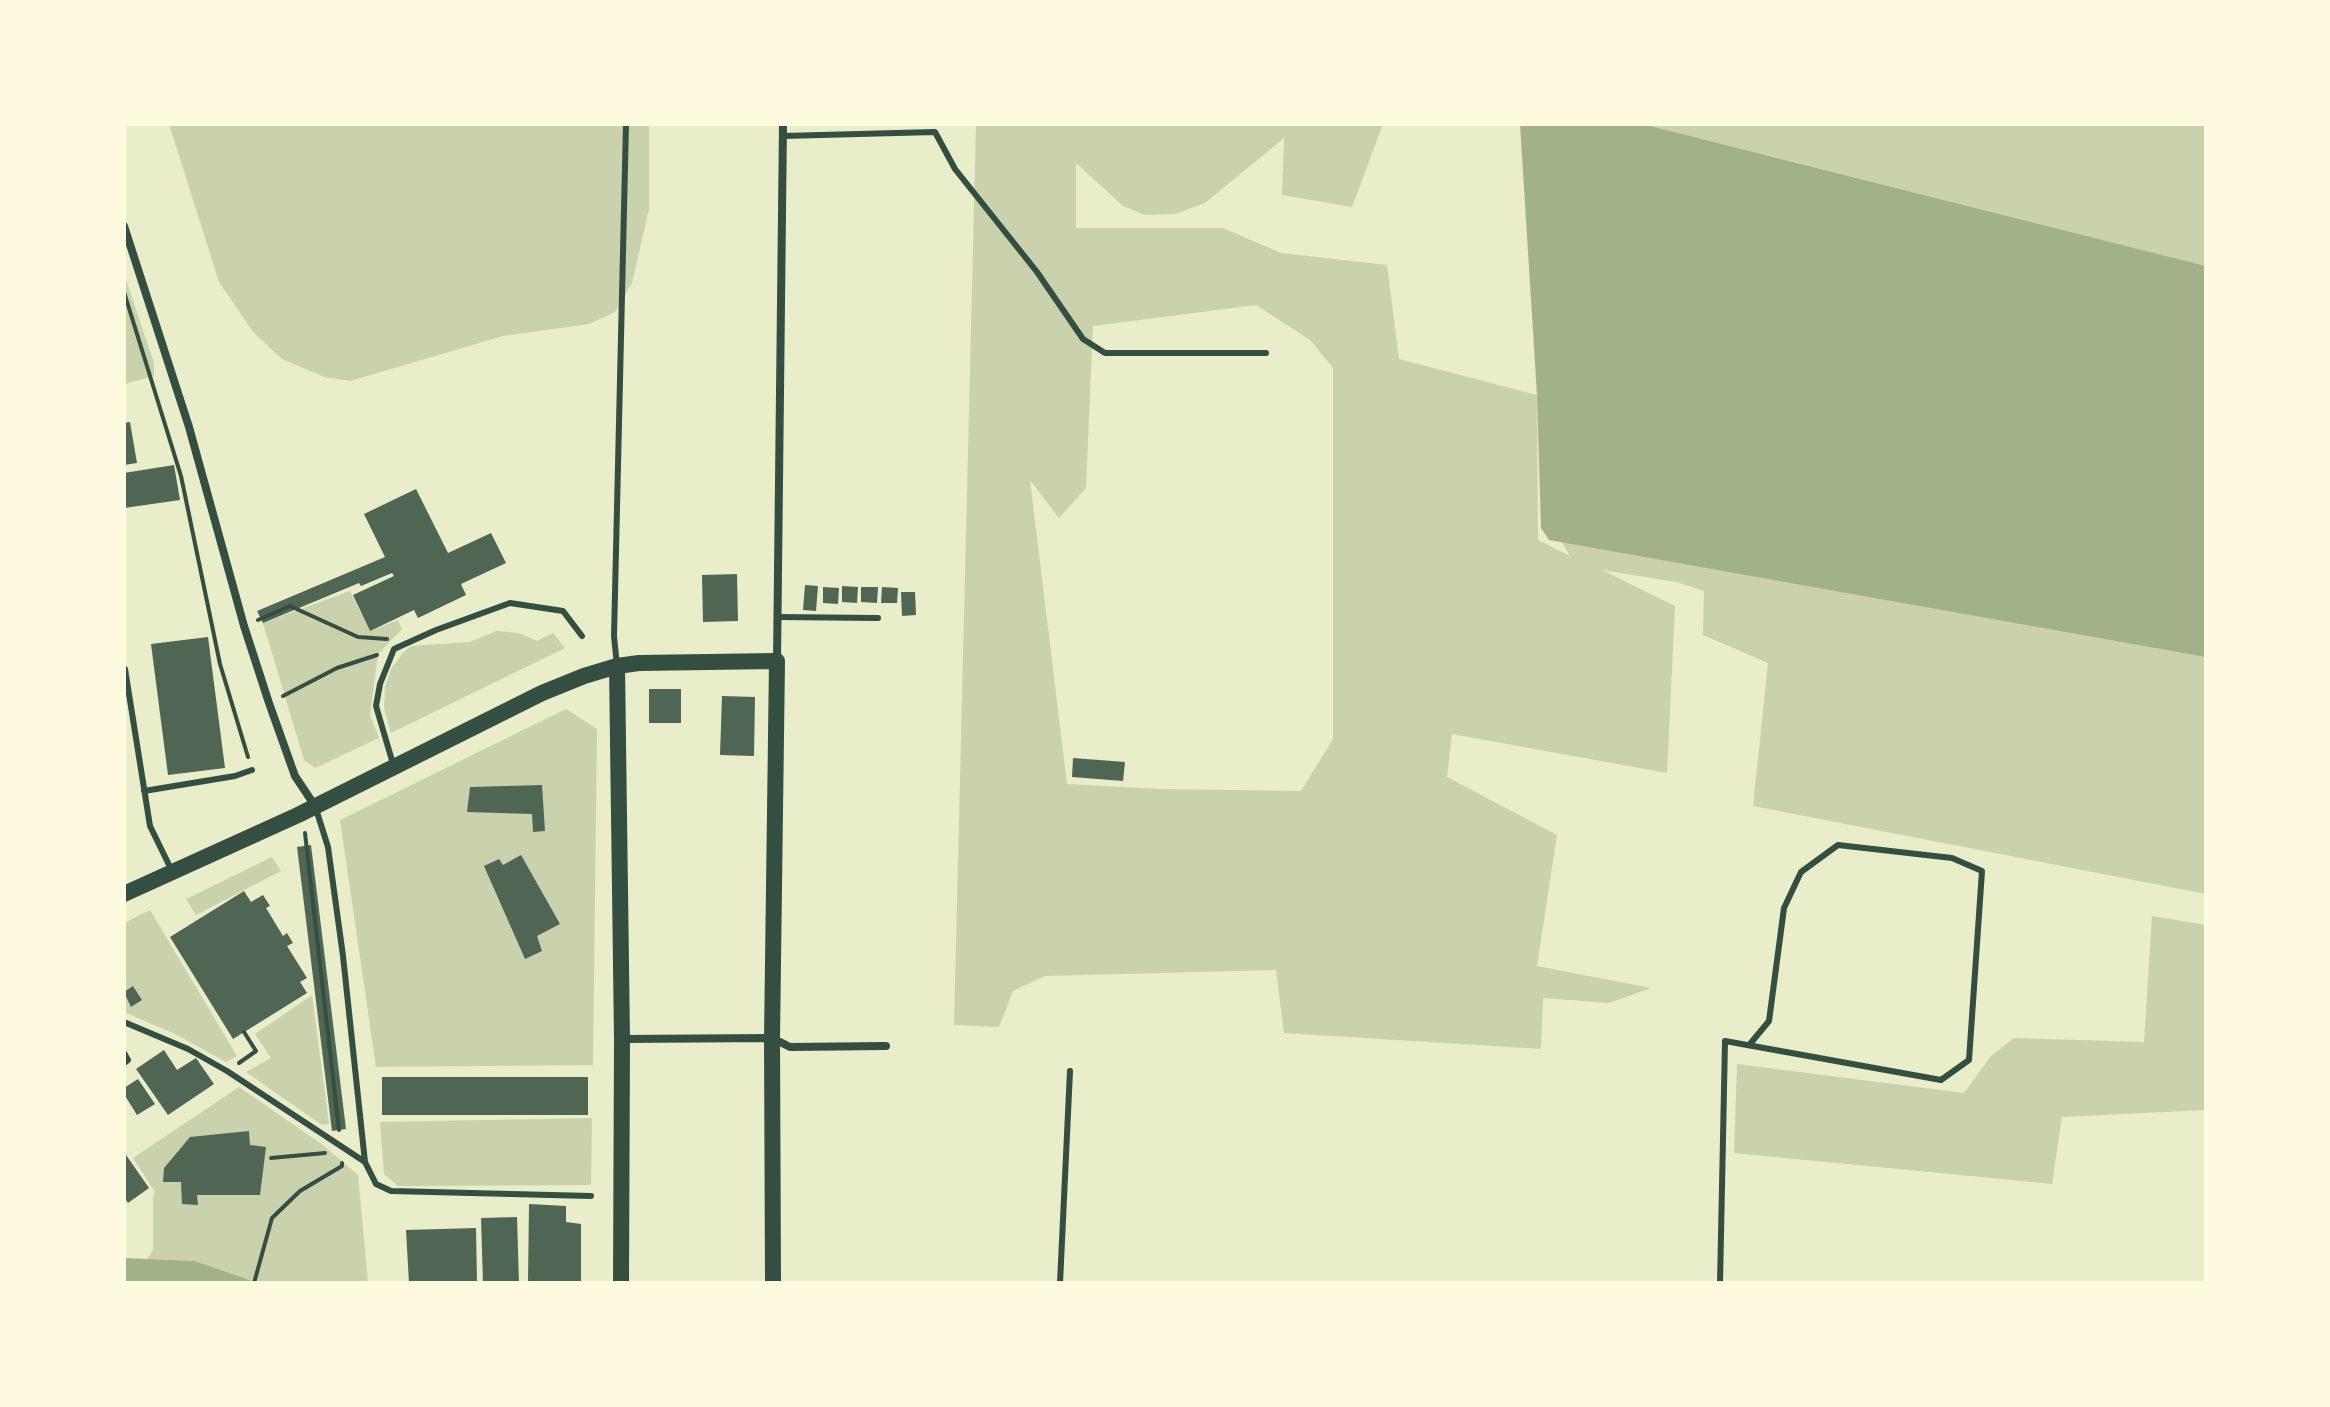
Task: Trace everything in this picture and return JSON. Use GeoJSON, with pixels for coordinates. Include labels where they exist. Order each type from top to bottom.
{"type":"FeatureCollection","features":[{"type":"Feature","properties":{"kind":"main road"},"geometry":{"type":"LineString","coordinates":[[124,894],[298,815],[542,693],[617,666],[777,661],[772,1038],[773,1283]]}},
{"type":"Feature","properties":{"kind":"main road"},"geometry":{"type":"LineString","coordinates":[[617,666],[622,1039],[621,1283]]}},
{"type":"Feature","properties":{"kind":"street"},"geometry":{"type":"LineString","coordinates":[[777,661],[783,124]]}},
{"type":"Feature","properties":{"kind":"street"},"geometry":{"type":"LineString","coordinates":[[124,226],[189,427],[244,626],[269,703],[295,776],[315,806]]}},
{"type":"Feature","properties":{"kind":"street"},"geometry":{"type":"LineString","coordinates":[[622,1039],[772,1038],[790,1047],[886,1046]]}},
{"type":"Feature","properties":{"kind":"lane"},"geometry":{"type":"LineString","coordinates":[[617,666],[614,636],[626,124]]}},
{"type":"Feature","properties":{"kind":"lane"},"geometry":{"type":"LineString","coordinates":[[783,136],[935,132],[955,169],[1037,272],[1083,339],[1105,353],[1266,353]]}},
{"type":"Feature","properties":{"kind":"lane"},"geometry":{"type":"LineString","coordinates":[[394,767],[376,706],[380,684],[394,649],[410,640],[510,603],[563,611],[582,636]]}},
{"type":"Feature","properties":{"kind":"lane"},"geometry":{"type":"LineString","coordinates":[[777,617],[878,618]]}},
{"type":"Feature","properties":{"kind":"lane"},"geometry":{"type":"LineString","coordinates":[[125,669],[150,826],[172,871]]}},
{"type":"Feature","properties":{"kind":"lane"},"geometry":{"type":"LineString","coordinates":[[144,791],[235,776],[252,770]]}},
{"type":"Feature","properties":{"kind":"lane"},"geometry":{"type":"LineString","coordinates":[[315,806],[330,862],[365,1162],[376,1184],[391,1191],[591,1196]]}},
{"type":"Feature","properties":{"kind":"lane"},"geometry":{"type":"LineString","coordinates":[[1720,1283],[1725,1041],[1941,1080],[1969,1060],[1982,871],[1952,858],[1838,845],[1801,872],[1784,908],[1769,1021],[1750,1044]]}},
{"type":"Feature","properties":{"kind":"lane"},"geometry":{"type":"LineString","coordinates":[[124,1022],[188,1049],[227,1071],[365,1162]]}},
{"type":"Feature","properties":{"kind":"lane"},"geometry":{"type":"LineString","coordinates":[[124,1053],[128,1060],[124,1063]]}},
{"type":"Feature","properties":{"kind":"lane"},"geometry":{"type":"LineString","coordinates":[[1060,1283],[1070,1071]]}},
{"type":"Feature","properties":{"kind":"path"},"geometry":{"type":"LineString","coordinates":[[124,292],[181,476],[220,664],[252,770]]}},
{"type":"Feature","properties":{"kind":"path"},"geometry":{"type":"LineString","coordinates":[[244,626],[290,606],[358,637],[410,640]]}},
{"type":"Feature","properties":{"kind":"path"},"geometry":{"type":"LineString","coordinates":[[269,703],[337,668],[394,649]]}},
{"type":"Feature","properties":{"kind":"path"},"geometry":{"type":"LineString","coordinates":[[254,1283],[272,1218],[300,1191],[342,1166],[304,826],[298,815]]}},
{"type":"Feature","properties":{"kind":"path"},"geometry":{"type":"LineString","coordinates":[[227,1071],[256,1051],[244,1032]]}},
{"type":"Feature","properties":{"kind":"path"},"geometry":{"type":"LineString","coordinates":[[271,1158],[341,1148]]}},
{"type":"Feature","properties":{"kind":"shaded area"},"geometry":{"type":"Polygon","coordinates":[[[169,124],[649,124],[649,209],[632,283],[615,312],[589,324],[503,336],[350,381],[324,377],[282,359],[254,333],[219,282],[169,124]]]}},
{"type":"Feature","properties":{"kind":"shaded area"},"geometry":{"type":"Polygon","coordinates":[[[976,124],[1383,124],[1352,207],[1282,195],[1284,138],[1205,203],[1175,214],[1145,215],[1123,206],[1076,163],[1076,228],[1223,228],[1281,253],[1387,265],[1399,359],[1537,395],[1538,540],[1570,556],[1556,532],[1553,124],[2206,124],[2206,266],[1754,152],[2206,290],[2206,894],[1753,806],[1768,663],[1703,635],[1704,591],[1676,582],[1602,570],[1675,606],[1667,773],[1452,734],[1447,777],[1557,835],[1537,966],[1651,988],[1609,1003],[1543,998],[1541,1049],[1284,1033],[1276,970],[1045,976],[1013,991],[999,1027],[954,1025],[976,124]],[[1256,305],[1093,326],[1086,488],[1059,518],[1030,480],[1067,784],[1301,791],[1333,739],[1333,368],[1310,340],[1256,305]]]}},
{"type":"Feature","properties":{"kind":"shaded area"},"geometry":{"type":"Polygon","coordinates":[[[1520,124],[1642,124],[2206,266],[2206,657],[1549,540],[1541,528],[1537,395],[1520,124]]]}},
{"type":"Feature","properties":{"kind":"shaded area"},"geometry":{"type":"Polygon","coordinates":[[[124,274],[154,363],[154,376],[124,384],[124,274]]]}},
{"type":"Feature","properties":{"kind":"shaded area"},"geometry":{"type":"Polygon","coordinates":[[[350,591],[370,631],[398,620],[402,629],[378,654],[370,715],[379,738],[315,768],[304,760],[263,623],[350,591]]]}},
{"type":"Feature","properties":{"kind":"shaded area"},"geometry":{"type":"Polygon","coordinates":[[[497,631],[519,633],[537,641],[553,633],[565,648],[391,733],[384,708],[385,687],[391,669],[403,653],[411,646],[469,642],[497,631]]]}},
{"type":"Feature","properties":{"kind":"shaded area"},"geometry":{"type":"Polygon","coordinates":[[[566,709],[597,729],[593,1065],[376,1067],[340,820],[566,709]]]}},
{"type":"Feature","properties":{"kind":"shaded area"},"geometry":{"type":"Polygon","coordinates":[[[272,857],[281,871],[196,915],[186,899],[272,857]]]}},
{"type":"Feature","properties":{"kind":"shaded area"},"geometry":{"type":"Polygon","coordinates":[[[150,910],[237,1056],[226,1062],[175,1034],[124,1012],[124,923],[150,910]]]}},
{"type":"Feature","properties":{"kind":"shaded area"},"geometry":{"type":"Polygon","coordinates":[[[2152,916],[2206,925],[2206,1110],[2062,1117],[2052,1184],[1734,1153],[1737,1064],[1964,1093],[1991,1056],[2014,1038],[2144,1042],[2152,916]]]}},
{"type":"Feature","properties":{"kind":"shaded area"},"geometry":{"type":"Polygon","coordinates":[[[312,995],[329,1124],[322,1125],[246,1072],[271,1058],[255,1034],[312,995]]]}},
{"type":"Feature","properties":{"kind":"shaded area"},"geometry":{"type":"Polygon","coordinates":[[[239,1087],[323,1145],[358,1175],[368,1283],[258,1283],[195,1261],[147,1259],[153,1250],[155,1192],[133,1158],[239,1087]]]}},
{"type":"Feature","properties":{"kind":"shaded area"},"geometry":{"type":"Polygon","coordinates":[[[592,1118],[591,1185],[398,1186],[384,1174],[380,1122],[592,1118]]]}},
{"type":"Feature","properties":{"kind":"shaded area"},"geometry":{"type":"Polygon","coordinates":[[[124,1258],[195,1261],[258,1283],[124,1283],[124,1258]]]}},
{"type":"Feature","properties":{"kind":"building"},"geometry":{"type":"Polygon","coordinates":[[[130,422],[137,463],[124,465],[124,423],[130,422]]]}},
{"type":"Feature","properties":{"kind":"building"},"geometry":{"type":"Polygon","coordinates":[[[174,465],[180,500],[124,508],[124,473],[174,465]]]}},
{"type":"Feature","properties":{"kind":"building"},"geometry":{"type":"Polygon","coordinates":[[[416,489],[448,553],[491,533],[506,563],[461,584],[466,595],[418,618],[414,610],[370,631],[353,595],[394,576],[392,573],[361,586],[359,583],[263,623],[257,611],[385,557],[364,514],[416,489]]]}},
{"type":"Feature","properties":{"kind":"building"},"geometry":{"type":"Polygon","coordinates":[[[737,574],[738,621],[703,622],[702,575],[737,574]]]}},
{"type":"Feature","properties":{"kind":"building"},"geometry":{"type":"Polygon","coordinates":[[[805,585],[818,586],[816,611],[803,610],[805,585]]]}},
{"type":"Feature","properties":{"kind":"building"},"geometry":{"type":"Polygon","coordinates":[[[842,586],[858,587],[857,603],[842,602],[842,586]]]}},
{"type":"Feature","properties":{"kind":"building"},"geometry":{"type":"Polygon","coordinates":[[[823,587],[839,588],[838,604],[823,603],[823,587]]]}},
{"type":"Feature","properties":{"kind":"building"},"geometry":{"type":"Polygon","coordinates":[[[861,587],[878,587],[877,603],[861,602],[861,587]]]}},
{"type":"Feature","properties":{"kind":"building"},"geometry":{"type":"Polygon","coordinates":[[[882,587],[898,588],[897,603],[881,603],[882,587]]]}},
{"type":"Feature","properties":{"kind":"building"},"geometry":{"type":"Polygon","coordinates":[[[901,592],[915,592],[916,615],[902,616],[901,592]]]}},
{"type":"Feature","properties":{"kind":"building"},"geometry":{"type":"Polygon","coordinates":[[[208,637],[225,768],[168,775],[151,644],[208,637]]]}},
{"type":"Feature","properties":{"kind":"building"},"geometry":{"type":"Polygon","coordinates":[[[649,689],[681,689],[681,723],[649,723],[649,689]]]}},
{"type":"Feature","properties":{"kind":"building"},"geometry":{"type":"Polygon","coordinates":[[[722,696],[755,697],[754,756],[720,755],[722,696]]]}},
{"type":"Feature","properties":{"kind":"building"},"geometry":{"type":"Polygon","coordinates":[[[1073,758],[1125,762],[1123,781],[1072,777],[1073,758]]]}},
{"type":"Feature","properties":{"kind":"building"},"geometry":{"type":"Polygon","coordinates":[[[542,785],[545,831],[533,832],[532,814],[467,812],[470,787],[542,785]]]}},
{"type":"Feature","properties":{"kind":"building"},"geometry":{"type":"Polygon","coordinates":[[[311,845],[346,1129],[332,1131],[297,847],[311,845]]]}},
{"type":"Feature","properties":{"kind":"building"},"geometry":{"type":"Polygon","coordinates":[[[521,855],[560,924],[537,936],[542,951],[525,959],[484,866],[499,859],[503,865],[521,855]]]}},
{"type":"Feature","properties":{"kind":"building"},"geometry":{"type":"Polygon","coordinates":[[[244,891],[251,902],[263,895],[270,906],[266,908],[283,936],[287,933],[293,943],[287,946],[307,978],[300,982],[307,993],[233,1039],[170,937],[244,891]]]}},
{"type":"Feature","properties":{"kind":"building"},"geometry":{"type":"Polygon","coordinates":[[[133,986],[142,1000],[131,1007],[124,992],[133,986]]]}},
{"type":"Feature","properties":{"kind":"building"},"geometry":{"type":"Polygon","coordinates":[[[164,1050],[177,1070],[196,1058],[214,1084],[168,1115],[136,1069],[164,1050]]]}},
{"type":"Feature","properties":{"kind":"building"},"geometry":{"type":"Polygon","coordinates":[[[382,1077],[588,1077],[588,1115],[382,1115],[382,1077]]]}},
{"type":"Feature","properties":{"kind":"building"},"geometry":{"type":"Polygon","coordinates":[[[138,1079],[155,1104],[137,1115],[124,1094],[124,1088],[138,1079]]]}},
{"type":"Feature","properties":{"kind":"building"},"geometry":{"type":"Polygon","coordinates":[[[249,1131],[250,1145],[266,1147],[260,1195],[197,1195],[198,1205],[182,1204],[181,1182],[163,1182],[164,1168],[190,1137],[249,1131]]]}},
{"type":"Feature","properties":{"kind":"building"},"geometry":{"type":"Polygon","coordinates":[[[124,1152],[149,1188],[128,1203],[124,1197],[124,1152]]]}},
{"type":"Feature","properties":{"kind":"building"},"geometry":{"type":"Polygon","coordinates":[[[529,1204],[566,1206],[566,1222],[581,1224],[581,1283],[528,1283],[529,1204]]]}},
{"type":"Feature","properties":{"kind":"building"},"geometry":{"type":"Polygon","coordinates":[[[517,1217],[519,1283],[483,1283],[481,1218],[517,1217]]]}},
{"type":"Feature","properties":{"kind":"building"},"geometry":{"type":"Polygon","coordinates":[[[476,1228],[477,1283],[409,1283],[406,1230],[476,1228]]]}}]}
